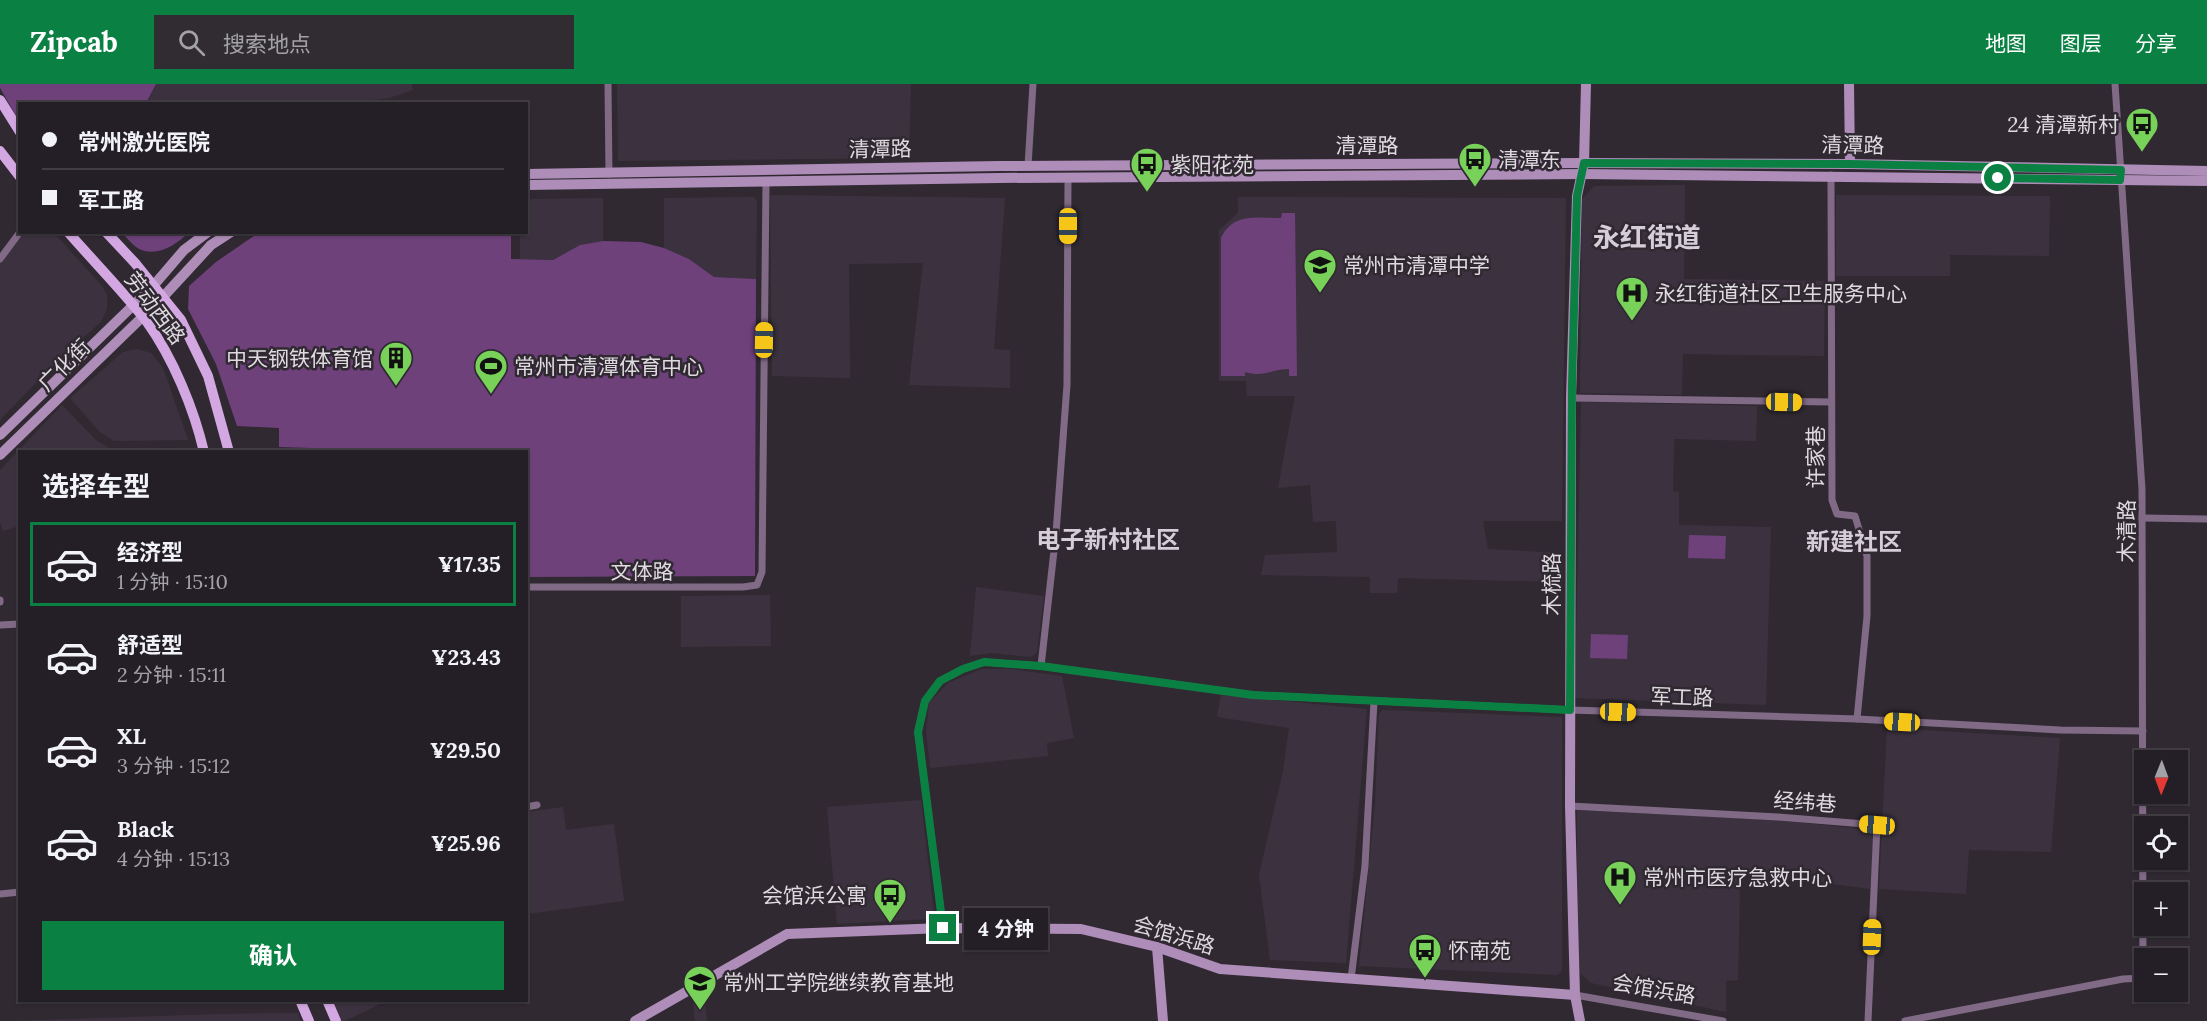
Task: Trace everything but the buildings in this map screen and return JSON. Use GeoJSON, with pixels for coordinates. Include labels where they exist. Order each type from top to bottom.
{"type":"FeatureCollection","features":[{"type":"Feature","properties":{"kind":"main road","name":"木梳路"},"geometry":{"type":"LineString","coordinates":[[1580,1021],[1575,995],[1570,806],[1571,398],[1577,196],[1583,168],[1586,84]]}},
{"type":"Feature","properties":{"kind":"main road"},"geometry":{"type":"LineString","coordinates":[[1849,84],[1850,164]]}},
{"type":"Feature","properties":{"kind":"main road"},"geometry":{"type":"LineString","coordinates":[[0,100],[18,129]]}},
{"type":"Feature","properties":{"kind":"main road"},"geometry":{"type":"LineString","coordinates":[[0,151],[18,174]]}},
{"type":"Feature","properties":{"kind":"main road","name":"清潭路"},"geometry":{"type":"LineString","coordinates":[[528,174],[609,179],[766,182],[1850,164],[2121,175],[2207,181]]}},
{"type":"Feature","properties":{"kind":"main road","name":"清潭路"},"geometry":{"type":"LineString","coordinates":[[528,185],[609,179],[1028,166],[1583,168],[1831,175],[2121,175],[2207,171]]}},
{"type":"Feature","properties":{"kind":"main road","name":"劳动西路"},"geometry":{"type":"LineString","coordinates":[[70,234],[142,316],[160,342],[176,373],[203,450]]}},
{"type":"Feature","properties":{"kind":"main road","name":"劳动西路"},"geometry":{"type":"LineString","coordinates":[[108,234],[154,285],[159,300],[181,320],[204,367],[228,450]]}},
{"type":"Feature","properties":{"kind":"main road"},"geometry":{"type":"LineString","coordinates":[[154,285],[184,250],[205,234]]}},
{"type":"Feature","properties":{"kind":"main road"},"geometry":{"type":"LineString","coordinates":[[159,300],[211,245],[228,234]]}},
{"type":"Feature","properties":{"kind":"main road","name":"广化街"},"geometry":{"type":"LineString","coordinates":[[0,435],[154,285]]}},
{"type":"Feature","properties":{"kind":"main road","name":"广化街"},"geometry":{"type":"LineString","coordinates":[[0,455],[159,300]]}},
{"type":"Feature","properties":{"kind":"main road","name":"会馆浜路"},"geometry":{"type":"LineString","coordinates":[[635,1021],[787,934],[943,928],[1081,929],[1157,947],[1220,969],[1575,995]]}},
{"type":"Feature","properties":{"kind":"main road"},"geometry":{"type":"LineString","coordinates":[[1157,947],[1163,1021]]}},
{"type":"Feature","properties":{"kind":"main road","name":"木梳路"},"geometry":{"type":"LineString","coordinates":[[1575,995],[1584,1011],[1586,1021]]}},
{"type":"Feature","properties":{"kind":"main road"},"geometry":{"type":"LineString","coordinates":[[301,1002],[309,1021]]}},
{"type":"Feature","properties":{"kind":"main road"},"geometry":{"type":"LineString","coordinates":[[328,1002],[336,1021]]}},
{"type":"Feature","properties":{"kind":"street"},"geometry":{"type":"LineString","coordinates":[[608,84],[609,179]]}},
{"type":"Feature","properties":{"kind":"street"},"geometry":{"type":"LineString","coordinates":[[1028,166],[1033,84]]}},
{"type":"Feature","properties":{"kind":"street","name":"木清路"},"geometry":{"type":"LineString","coordinates":[[1905,1021],[2123,979],[2143,978],[2142,477],[2115,84]]}},
{"type":"Feature","properties":{"kind":"street","name":"许家巷"},"geometry":{"type":"LineString","coordinates":[[1831,175],[1832,500],[1837,514],[1855,516],[1867,556],[1867,616],[1857,719]]}},
{"type":"Feature","properties":{"kind":"street"},"geometry":{"type":"LineString","coordinates":[[1041,666],[1056,533],[1067,385],[1068,178]]}},
{"type":"Feature","properties":{"kind":"street","name":"文体路"},"geometry":{"type":"LineString","coordinates":[[528,587],[743,587],[757,585],[762,572],[766,182]]}},
{"type":"Feature","properties":{"kind":"street"},"geometry":{"type":"LineString","coordinates":[[0,259],[19,234]]}},
{"type":"Feature","properties":{"kind":"street"},"geometry":{"type":"LineString","coordinates":[[1571,398],[1831,402]]}},
{"type":"Feature","properties":{"kind":"street"},"geometry":{"type":"LineString","coordinates":[[2142,518],[2207,519]]}},
{"type":"Feature","properties":{"kind":"street"},"geometry":{"type":"LineString","coordinates":[[0,625],[18,624]]}},
{"type":"Feature","properties":{"kind":"street","name":"军工路"},"geometry":{"type":"LineString","coordinates":[[943,928],[918,732],[925,701],[940,681],[963,669],[984,662],[1041,666],[1253,695],[1570,710],[1857,719],[2060,730],[2144,731]]}},
{"type":"Feature","properties":{"kind":"street"},"geometry":{"type":"LineString","coordinates":[[1351,979],[1365,866],[1374,701]]}},
{"type":"Feature","properties":{"kind":"street"},"geometry":{"type":"LineString","coordinates":[[528,807],[537,806]]}},
{"type":"Feature","properties":{"kind":"street","name":"经纬巷"},"geometry":{"type":"LineString","coordinates":[[1570,806],[1778,816],[1877,825],[1868,1021]]}},
{"type":"Feature","properties":{"kind":"street"},"geometry":{"type":"LineString","coordinates":[[0,894],[18,892]]}},
{"type":"Feature","properties":{"kind":"street","name":"会馆浜路"},"geometry":{"type":"LineString","coordinates":[[1575,995],[1723,1021]]}},
{"type":"Feature","properties":{"kind":"shaded area"},"geometry":{"type":"Polygon","coordinates":[[[0,84],[156,84],[148,102],[18,102],[18,119],[0,88],[0,84]]]}},
{"type":"Feature","properties":{"kind":"shaded area"},"geometry":{"type":"Polygon","coordinates":[[[156,84],[412,84],[413,90],[389,98],[357,102],[147,101],[156,84]]]}},
{"type":"Feature","properties":{"kind":"shaded area"},"geometry":{"type":"Polygon","coordinates":[[[617,84],[911,84],[909,158],[618,161],[617,84]]]}},
{"type":"Feature","properties":{"kind":"shaded area"},"geometry":{"type":"Polygon","coordinates":[[[1685,185],[1684,279],[1825,281],[1824,356],[1683,354],[1682,395],[1580,393],[1582,199],[1594,186],[1685,185]]]}},
{"type":"Feature","properties":{"kind":"shaded area"},"geometry":{"type":"Polygon","coordinates":[[[770,195],[1005,198],[994,349],[1010,350],[1010,388],[909,385],[923,263],[849,264],[850,378],[772,376],[770,195]]]}},
{"type":"Feature","properties":{"kind":"shaded area"},"geometry":{"type":"Polygon","coordinates":[[[1836,195],[2050,196],[2049,256],[1950,255],[1950,276],[1836,276],[1836,195]]]}},
{"type":"Feature","properties":{"kind":"shaded area"},"geometry":{"type":"Polygon","coordinates":[[[754,197],[757,201],[756,279],[714,277],[689,259],[664,248],[664,198],[754,197]]]}},
{"type":"Feature","properties":{"kind":"shaded area"},"geometry":{"type":"Polygon","coordinates":[[[1238,197],[1566,198],[1562,521],[1483,521],[1488,549],[1562,553],[1561,582],[1398,578],[1397,593],[1370,593],[1370,577],[1261,575],[1265,555],[1337,552],[1336,521],[1313,522],[1310,485],[1278,488],[1295,396],[1247,396],[1246,381],[1219,381],[1219,230],[1238,213],[1238,197]]]}},
{"type":"Feature","properties":{"kind":"shaded area"},"geometry":{"type":"Polygon","coordinates":[[[603,198],[603,241],[580,245],[553,260],[520,259],[520,234],[528,234],[528,202],[531,199],[603,198]]]}},
{"type":"Feature","properties":{"kind":"shaded area"},"geometry":{"type":"Polygon","coordinates":[[[1282,213],[1295,213],[1297,376],[1289,376],[1289,369],[1283,369],[1263,374],[1245,372],[1245,376],[1221,376],[1221,238],[1232,224],[1239,220],[1255,217],[1281,218],[1282,213]]]}},
{"type":"Feature","properties":{"kind":"shaded area"},"geometry":{"type":"Polygon","coordinates":[[[21,234],[55,234],[103,287],[107,296],[107,309],[101,322],[59,359],[0,420],[0,263],[21,234]]]}},
{"type":"Feature","properties":{"kind":"shaded area"},"geometry":{"type":"Polygon","coordinates":[[[123,234],[187,234],[171,246],[157,251],[150,252],[136,247],[123,234]]]}},
{"type":"Feature","properties":{"kind":"shaded area","name":"常州市清潭体育中心"},"geometry":{"type":"Polygon","coordinates":[[[257,234],[511,234],[511,259],[553,260],[580,245],[603,241],[641,242],[664,248],[689,259],[714,277],[756,279],[755,576],[528,577],[528,450],[343,450],[279,447],[279,428],[237,426],[216,364],[188,309],[189,286],[216,262],[257,234]]]}},
{"type":"Feature","properties":{"kind":"shaded area"},"geometry":{"type":"Polygon","coordinates":[[[138,349],[151,353],[163,368],[188,440],[114,441],[100,432],[70,398],[123,352],[138,349]]]}},
{"type":"Feature","properties":{"kind":"shaded area"},"geometry":{"type":"Polygon","coordinates":[[[1581,402],[1757,406],[1756,441],[1674,439],[1673,491],[1679,492],[1679,525],[1771,527],[1766,705],[1575,698],[1581,402]]]}},
{"type":"Feature","properties":{"kind":"shaded area"},"geometry":{"type":"Polygon","coordinates":[[[62,405],[97,441],[113,450],[19,450],[62,405]]]}},
{"type":"Feature","properties":{"kind":"shaded area"},"geometry":{"type":"Polygon","coordinates":[[[18,451],[18,526],[3,531],[0,522],[0,470],[18,451]]]}},
{"type":"Feature","properties":{"kind":"shaded area"},"geometry":{"type":"Polygon","coordinates":[[[1689,535],[1726,536],[1725,559],[1688,558],[1689,535]]]}},
{"type":"Feature","properties":{"kind":"shaded area"},"geometry":{"type":"Polygon","coordinates":[[[976,587],[1044,596],[1037,653],[1031,657],[991,653],[970,656],[976,587]]]}},
{"type":"Feature","properties":{"kind":"shaded area"},"geometry":{"type":"Polygon","coordinates":[[[770,595],[771,646],[681,647],[681,596],[770,595]]]}},
{"type":"Feature","properties":{"kind":"shaded area"},"geometry":{"type":"Polygon","coordinates":[[[1591,634],[1628,635],[1627,659],[1590,658],[1591,634]]]}},
{"type":"Feature","properties":{"kind":"shaded area"},"geometry":{"type":"Polygon","coordinates":[[[981,669],[1011,669],[1062,676],[1074,738],[1047,743],[1048,756],[930,768],[926,731],[929,703],[948,683],[981,669]]]}},
{"type":"Feature","properties":{"kind":"shaded area"},"geometry":{"type":"Polygon","coordinates":[[[1221,695],[1367,709],[1346,963],[1270,960],[1259,875],[1283,771],[1289,728],[1217,717],[1221,695]]]}},
{"type":"Feature","properties":{"kind":"shaded area"},"geometry":{"type":"Polygon","coordinates":[[[1383,710],[1562,717],[1562,971],[1557,975],[1359,966],[1375,803],[1379,714],[1383,710]]]}},
{"type":"Feature","properties":{"kind":"shaded area"},"geometry":{"type":"Polygon","coordinates":[[[1887,728],[2060,738],[2051,852],[1969,850],[1966,894],[1879,889],[1887,728]]]}},
{"type":"Feature","properties":{"kind":"shaded area"},"geometry":{"type":"Polygon","coordinates":[[[921,800],[934,912],[930,919],[837,924],[827,807],[921,800]]]}},
{"type":"Feature","properties":{"kind":"shaded area"},"geometry":{"type":"Polygon","coordinates":[[[563,807],[566,830],[614,824],[624,901],[528,914],[528,812],[563,807]]]}},
{"type":"Feature","properties":{"kind":"shaded area"},"geometry":{"type":"Polygon","coordinates":[[[1577,810],[1775,820],[1872,830],[1875,832],[1870,889],[1744,872],[1740,884],[1738,980],[1726,981],[1726,1012],[1591,983],[1580,973],[1577,930],[1577,810]]]}},
{"type":"Feature","properties":{"kind":"shaded area","name":"常州工学院继续教育基地"},"geometry":{"type":"Polygon","coordinates":[[[704,994],[707,1021],[695,1021],[693,1000],[704,994]]]}},
{"type":"Feature","properties":{"kind":"shaded area"},"geometry":{"type":"Polygon","coordinates":[[[334,1002],[384,1002],[345,1021],[341,1021],[334,1002]]]}},
{"type":"Feature","properties":{"kind":"shaded area"},"geometry":{"type":"Polygon","coordinates":[[[298,1013],[301,1021],[11,1021],[220,1014],[298,1013]]]}},
{"type":"Feature","properties":{"kind":"place","name":"24 清潭新村"},"geometry":{"type":"Point","coordinates":[2142,153]}},
{"type":"Feature","properties":{"kind":"place","name":"清潭东"},"geometry":{"type":"Point","coordinates":[1475,188]}},
{"type":"Feature","properties":{"kind":"place","name":"紫阳花苑"},"geometry":{"type":"Point","coordinates":[1147,193]}},
{"type":"Feature","properties":{"kind":"place","name":"常州市清潭中学"},"geometry":{"type":"Point","coordinates":[1320,294]}},
{"type":"Feature","properties":{"kind":"place","name":"永红街道社区卫生服务中心"},"geometry":{"type":"Point","coordinates":[1632,322]}},
{"type":"Feature","properties":{"kind":"place","name":"中天钢铁体育馆"},"geometry":{"type":"Point","coordinates":[396,387]}},
{"type":"Feature","properties":{"kind":"place","name":"常州市清潭体育中心"},"geometry":{"type":"Point","coordinates":[491,395]}},
{"type":"Feature","properties":{"kind":"place","name":"常州市医疗急救中心"},"geometry":{"type":"Point","coordinates":[1620,906]}},
{"type":"Feature","properties":{"kind":"place","name":"会馆浜公寓"},"geometry":{"type":"Point","coordinates":[890,924]}},
{"type":"Feature","properties":{"kind":"place","name":"怀南苑"},"geometry":{"type":"Point","coordinates":[1425,979]}},
{"type":"Feature","properties":{"kind":"place","name":"常州工学院继续教育基地"},"geometry":{"type":"Point","coordinates":[700,1011]}},
{"type":"Feature","properties":{"kind":"district","name":"永红街道"},"geometry":{"type":"Point","coordinates":[1647,237]}},
{"type":"Feature","properties":{"kind":"district","name":"电子新村社区"},"geometry":{"type":"Point","coordinates":[1108,539]}},
{"type":"Feature","properties":{"kind":"district","name":"新建社区"},"geometry":{"type":"Point","coordinates":[1854,541]}},
{"type":"Feature","properties":{"kind":"route"},"geometry":{"type":"LineString","coordinates":[[943,928],[918,732],[925,701],[940,681],[963,669],[984,662],[1041,666],[1253,695],[1570,710],[1572,384],[1577,196],[1584,163],[1850,164],[2121,170],[2120,180],[1998,178]]}}]}
